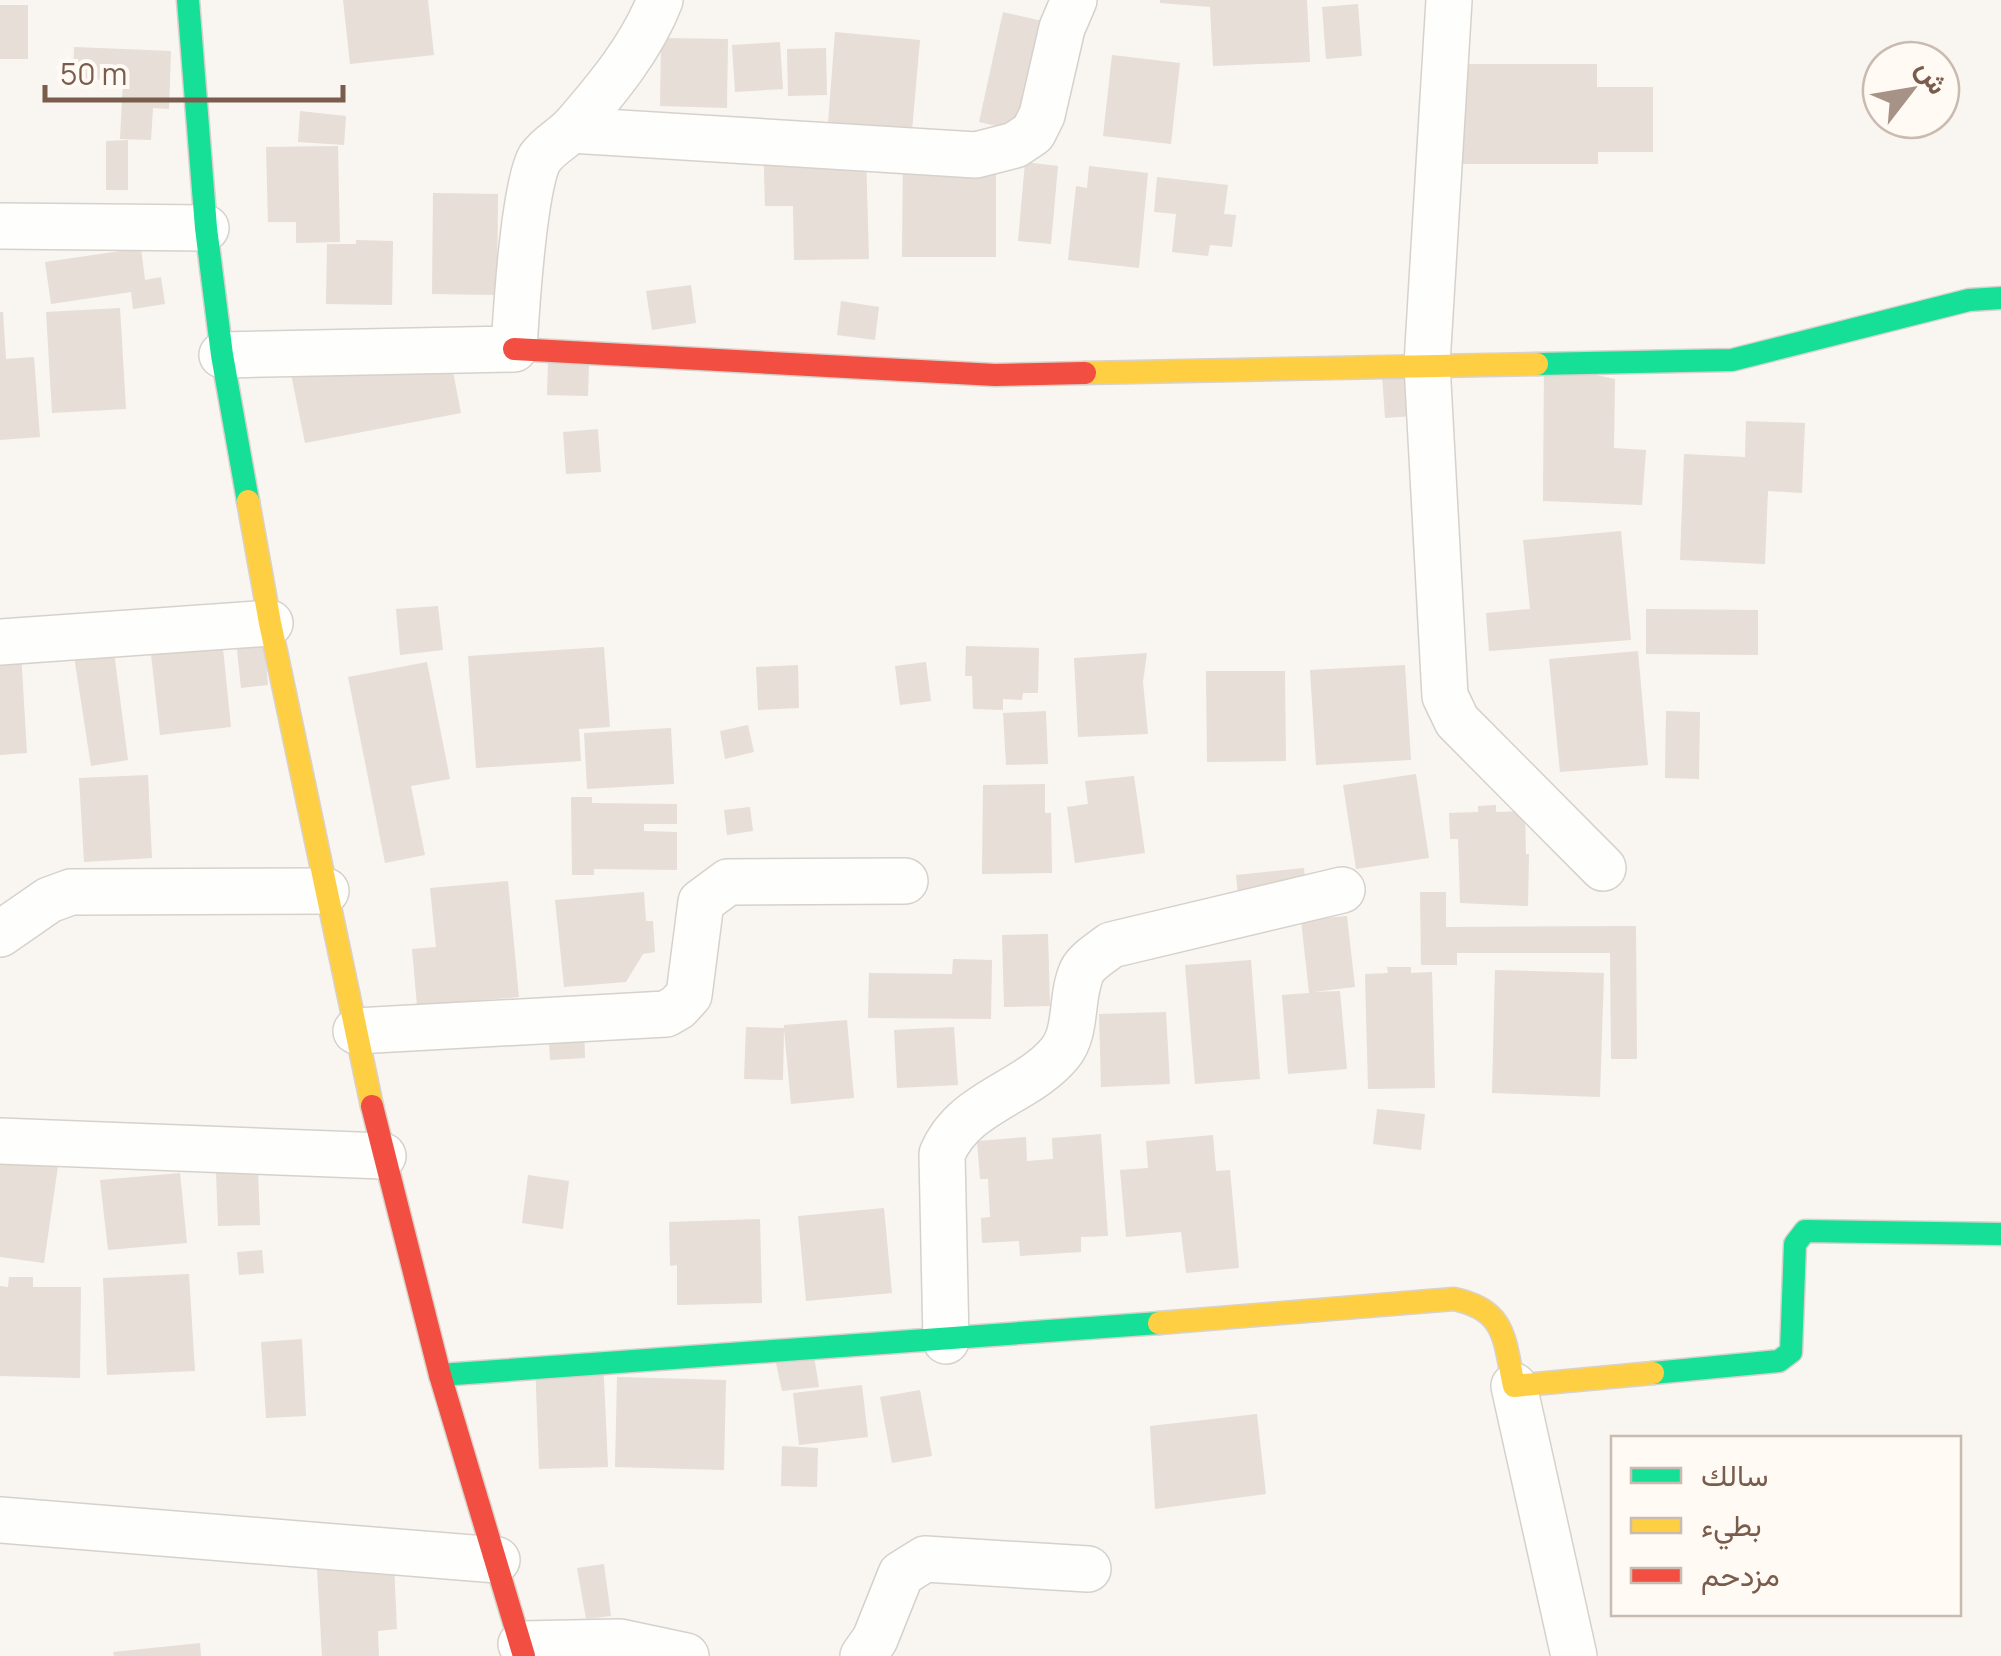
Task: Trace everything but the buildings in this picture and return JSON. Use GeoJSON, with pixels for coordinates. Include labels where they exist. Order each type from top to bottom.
{"type":"FeatureCollection","features":[{"type":"Feature","properties":{"kind":"street"},"geometry":{"type":"LineString","coordinates":[[188,0],[206,228],[222,356],[270,624],[383,1156],[440,1375],[523,1650],[620,1642],[686,1656]]}},
{"type":"Feature","properties":{"kind":"street"},"geometry":{"type":"LineString","coordinates":[[514,349],[536,164],[548,148],[571,130],[642,40],[660,0]]}},
{"type":"Feature","properties":{"kind":"street"},"geometry":{"type":"LineString","coordinates":[[571,130],[976,155],[1015,145],[1034,134],[1042,115],[1062,28],[1074,0]]}},
{"type":"Feature","properties":{"kind":"street"},"geometry":{"type":"LineString","coordinates":[[1449,0],[1427,364],[1445,696],[1456,721],[1603,868]]}},
{"type":"Feature","properties":{"kind":"street"},"geometry":{"type":"LineString","coordinates":[[0,226],[206,228]]}},
{"type":"Feature","properties":{"kind":"street"},"geometry":{"type":"LineString","coordinates":[[222,356],[514,349],[995,375],[1732,360],[1969,300],[2001,298]]}},
{"type":"Feature","properties":{"kind":"street"},"geometry":{"type":"LineString","coordinates":[[0,642],[270,624]]}},
{"type":"Feature","properties":{"kind":"street"},"geometry":{"type":"LineString","coordinates":[[356,1031],[666,1014],[689,995],[701,902],[728,882],[905,880]]}},
{"type":"Feature","properties":{"kind":"street"},"geometry":{"type":"LineString","coordinates":[[946,1341],[942,1154],[949,1137],[965,1120],[1055,1059],[1068,1044],[1082,969],[1110,944],[1342,890]]}},
{"type":"Feature","properties":{"kind":"street"},"geometry":{"type":"LineString","coordinates":[[0,934],[50,900],[71,892],[326,891]]}},
{"type":"Feature","properties":{"kind":"street"},"geometry":{"type":"LineString","coordinates":[[0,1142],[383,1156]]}},
{"type":"Feature","properties":{"kind":"street"},"geometry":{"type":"LineString","coordinates":[[1514,1386],[1779,1361],[1791,1352],[1795,1244],[1804,1231],[2001,1234]]}},
{"type":"Feature","properties":{"kind":"street"},"geometry":{"type":"LineString","coordinates":[[440,1375],[946,1341],[1454,1299],[1480,1306],[1497,1319],[1574,1656]]}},
{"type":"Feature","properties":{"kind":"street"},"geometry":{"type":"LineString","coordinates":[[0,1520],[498,1560]]}},
{"type":"Feature","properties":{"kind":"street"},"geometry":{"type":"LineString","coordinates":[[863,1656],[875,1638],[902,1574],[925,1558],[1088,1569]]}},
{"type":"Feature","properties":{"kind":"traffic: fast"},"geometry":{"type":"LineString","coordinates":[[188,0],[206,228],[222,355],[248,501]]}},
{"type":"Feature","properties":{"kind":"traffic: fast"},"geometry":{"type":"LineString","coordinates":[[1537,364],[1732,360],[1969,300],[2001,298]]}},
{"type":"Feature","properties":{"kind":"traffic: fast"},"geometry":{"type":"LineString","coordinates":[[1653,1373],[1779,1361],[1791,1352],[1795,1244],[1805,1231],[2001,1234]]}},
{"type":"Feature","properties":{"kind":"traffic: fast"},"geometry":{"type":"LineString","coordinates":[[440,1375],[1159,1323]]}},
{"type":"Feature","properties":{"kind":"traffic: slow"},"geometry":{"type":"LineString","coordinates":[[1085,373],[1537,364]]}},
{"type":"Feature","properties":{"kind":"traffic: slow"},"geometry":{"type":"LineString","coordinates":[[248,501],[372,1106]]}},
{"type":"Feature","properties":{"kind":"traffic: slow"},"geometry":{"type":"LineString","coordinates":[[1159,1323],[1454,1299],[1471,1304],[1494,1319],[1505,1341],[1514,1386],[1653,1373]]}},
{"type":"Feature","properties":{"kind":"traffic: jam"},"geometry":{"type":"LineString","coordinates":[[514,349],[995,375],[1085,373]]}},
{"type":"Feature","properties":{"kind":"traffic: jam"},"geometry":{"type":"LineString","coordinates":[[372,1106],[440,1375],[524,1656]]}}]}
